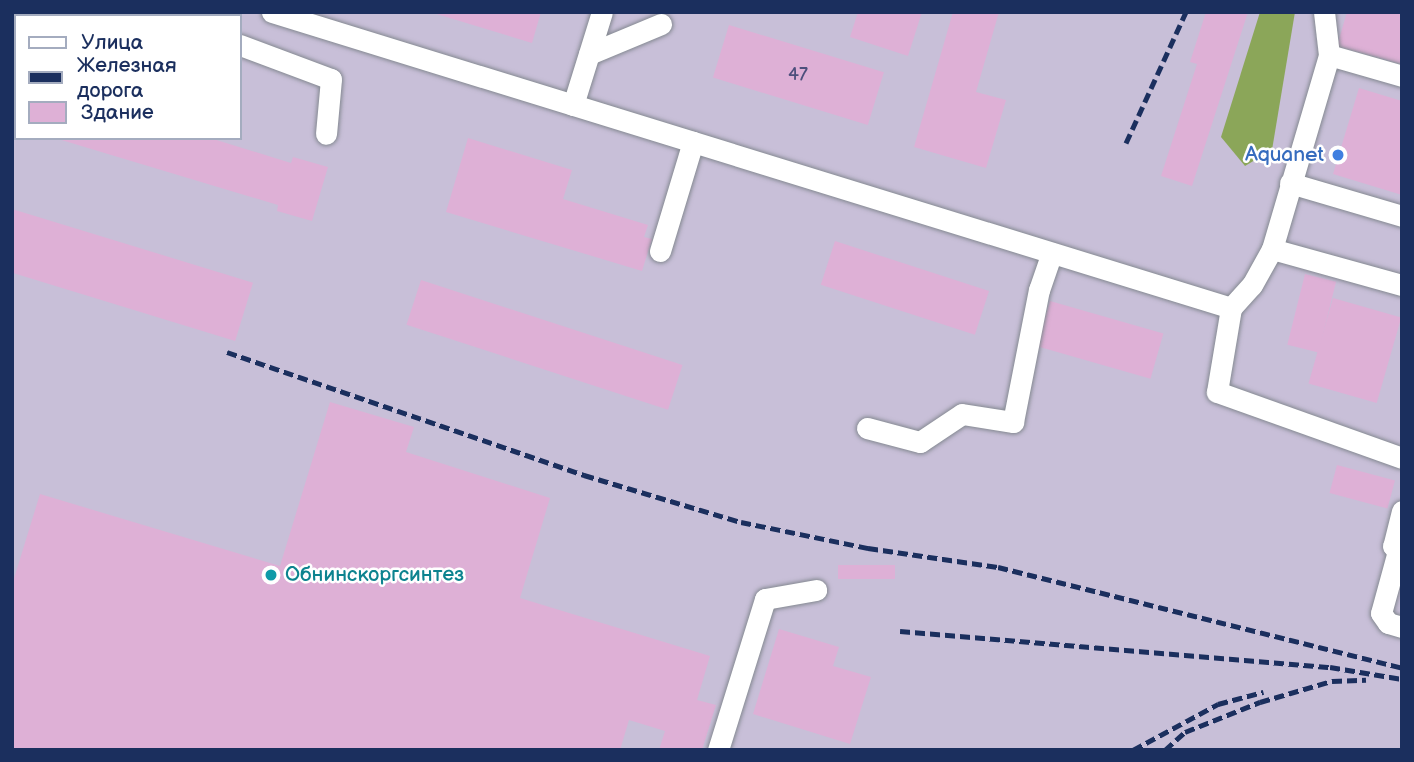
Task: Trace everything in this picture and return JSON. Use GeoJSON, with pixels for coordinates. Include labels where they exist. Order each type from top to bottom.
{"type":"FeatureCollection","features":[{"type":"Feature","properties":{"kind":"lane"},"geometry":{"type":"LineString","coordinates":[[573,105],[601,12]]}},
{"type":"Feature","properties":{"kind":"lane"},"geometry":{"type":"LineString","coordinates":[[1324,12],[1329,55],[1272,249],[1252,285],[1231,308],[1217,392],[1402,458]]}},
{"type":"Feature","properties":{"kind":"lane"},"geometry":{"type":"LineString","coordinates":[[284,14],[331,21],[573,105],[1231,308]]}},
{"type":"Feature","properties":{"kind":"lane"},"geometry":{"type":"LineString","coordinates":[[589,54],[661,24]]}},
{"type":"Feature","properties":{"kind":"lane"},"geometry":{"type":"LineString","coordinates":[[242,46],[331,79],[326,134]]}},
{"type":"Feature","properties":{"kind":"lane"},"geometry":{"type":"LineString","coordinates":[[1329,55],[1402,76]]}},
{"type":"Feature","properties":{"kind":"lane"},"geometry":{"type":"LineString","coordinates":[[660,251],[693,142]]}},
{"type":"Feature","properties":{"kind":"lane"},"geometry":{"type":"LineString","coordinates":[[1290,183],[1402,216]]}},
{"type":"Feature","properties":{"kind":"lane"},"geometry":{"type":"LineString","coordinates":[[1272,249],[1402,285]]}},
{"type":"Feature","properties":{"kind":"lane"},"geometry":{"type":"LineString","coordinates":[[867,428],[920,442],[962,414],[1013,422],[1039,290],[1052,253]]}},
{"type":"Feature","properties":{"kind":"lane"},"geometry":{"type":"LineString","coordinates":[[1402,511],[1393,546],[1400,552],[1381,613],[1388,623],[1402,627]]}},
{"type":"Feature","properties":{"kind":"lane"},"geometry":{"type":"LineString","coordinates":[[718,750],[765,599],[816,590]]}},
{"type":"Feature","properties":{"kind":"shaded area"},"geometry":{"type":"Polygon","coordinates":[[[12,12],[1402,12],[1402,750],[12,750],[12,12]]]}},
{"type":"Feature","properties":{"kind":"green space"},"geometry":{"type":"Polygon","coordinates":[[[1260,12],[1295,12],[1272,150],[1245,166],[1221,137],[1260,12]]]}},
{"type":"Feature","properties":{"kind":"building"},"geometry":{"type":"Polygon","coordinates":[[[430,12],[541,12],[532,43],[430,12]]]}},
{"type":"Feature","properties":{"kind":"building"},"geometry":{"type":"Polygon","coordinates":[[[858,12],[922,12],[908,56],[850,37],[858,12]]]}},
{"type":"Feature","properties":{"kind":"building"},"geometry":{"type":"Polygon","coordinates":[[[953,12],[999,12],[976,92],[1006,100],[986,168],[914,147],[953,12]]]}},
{"type":"Feature","properties":{"kind":"building"},"geometry":{"type":"Polygon","coordinates":[[[1206,12],[1248,12],[1192,186],[1161,176],[1197,64],[1190,62],[1206,12]]]}},
{"type":"Feature","properties":{"kind":"building"},"geometry":{"type":"Polygon","coordinates":[[[1347,12],[1402,12],[1402,64],[1337,46],[1347,12]]]}},
{"type":"Feature","properties":{"kind":"building"},"geometry":{"type":"Polygon","coordinates":[[[729,25],[884,72],[868,125],[713,78],[729,25]]]}},
{"type":"Feature","properties":{"kind":"building"},"geometry":{"type":"Polygon","coordinates":[[[1359,88],[1402,101],[1402,195],[1333,174],[1359,88]]]}},
{"type":"Feature","properties":{"kind":"building"},"geometry":{"type":"Polygon","coordinates":[[[468,138],[572,170],[563,199],[648,225],[644,237],[652,239],[642,271],[446,212],[468,138]]]}},
{"type":"Feature","properties":{"kind":"building"},"geometry":{"type":"Polygon","coordinates":[[[61,140],[216,140],[291,163],[293,157],[328,167],[312,221],[277,211],[278,205],[61,140]]]}},
{"type":"Feature","properties":{"kind":"building"},"geometry":{"type":"Polygon","coordinates":[[[12,209],[253,283],[235,341],[12,273],[12,209]]]}},
{"type":"Feature","properties":{"kind":"building"},"geometry":{"type":"Polygon","coordinates":[[[835,241],[989,291],[975,335],[821,285],[835,241]]]}},
{"type":"Feature","properties":{"kind":"building"},"geometry":{"type":"Polygon","coordinates":[[[1305,274],[1336,282],[1318,353],[1287,345],[1305,274]]]}},
{"type":"Feature","properties":{"kind":"building"},"geometry":{"type":"Polygon","coordinates":[[[421,280],[683,365],[668,410],[406,325],[421,280]]]}},
{"type":"Feature","properties":{"kind":"building"},"geometry":{"type":"Polygon","coordinates":[[[1333,298],[1401,318],[1377,403],[1308,384],[1333,298]]]}},
{"type":"Feature","properties":{"kind":"building"},"geometry":{"type":"Polygon","coordinates":[[[1050,301],[1163,334],[1150,379],[1037,346],[1050,301]]]}},
{"type":"Feature","properties":{"kind":"building","name":"Обнинскоргсинтез"},"geometry":{"type":"Polygon","coordinates":[[[330,402],[414,427],[406,452],[550,498],[520,598],[710,656],[697,700],[716,705],[702,750],[659,750],[665,731],[629,720],[620,750],[12,750],[12,585],[40,494],[280,566],[330,402]]]}},
{"type":"Feature","properties":{"kind":"building"},"geometry":{"type":"Polygon","coordinates":[[[1337,465],[1395,481],[1387,509],[1329,493],[1337,465]]]}},
{"type":"Feature","properties":{"kind":"building"},"geometry":{"type":"Polygon","coordinates":[[[838,565],[895,565],[895,579],[838,579],[838,565]]]}},
{"type":"Feature","properties":{"kind":"building"},"geometry":{"type":"Polygon","coordinates":[[[779,629],[839,647],[833,666],[871,677],[850,744],[753,714],[779,629]]]}},
{"type":"Feature","properties":{"kind":"railway"},"geometry":{"type":"LineString","coordinates":[[1126,143],[1186,12]]}},
{"type":"Feature","properties":{"kind":"railway"},"geometry":{"type":"LineString","coordinates":[[227,352],[584,475],[741,522],[868,548],[998,567],[1402,668]]}},
{"type":"Feature","properties":{"kind":"railway"},"geometry":{"type":"LineString","coordinates":[[900,631],[1330,667],[1402,679]]}},
{"type":"Feature","properties":{"kind":"railway"},"geometry":{"type":"LineString","coordinates":[[1165,750],[1185,732],[1260,702],[1332,681],[1366,680]]}},
{"type":"Feature","properties":{"kind":"railway"},"geometry":{"type":"LineString","coordinates":[[1133,750],[1218,704],[1263,692]]}},
{"type":"Feature","properties":{"kind":"place","name":"Aquanet"},"geometry":{"type":"Point","coordinates":[1338,155]}},
{"type":"Feature","properties":{"kind":"place","name":"Обнинскоргсинтез"},"geometry":{"type":"Point","coordinates":[271,575]}}]}
